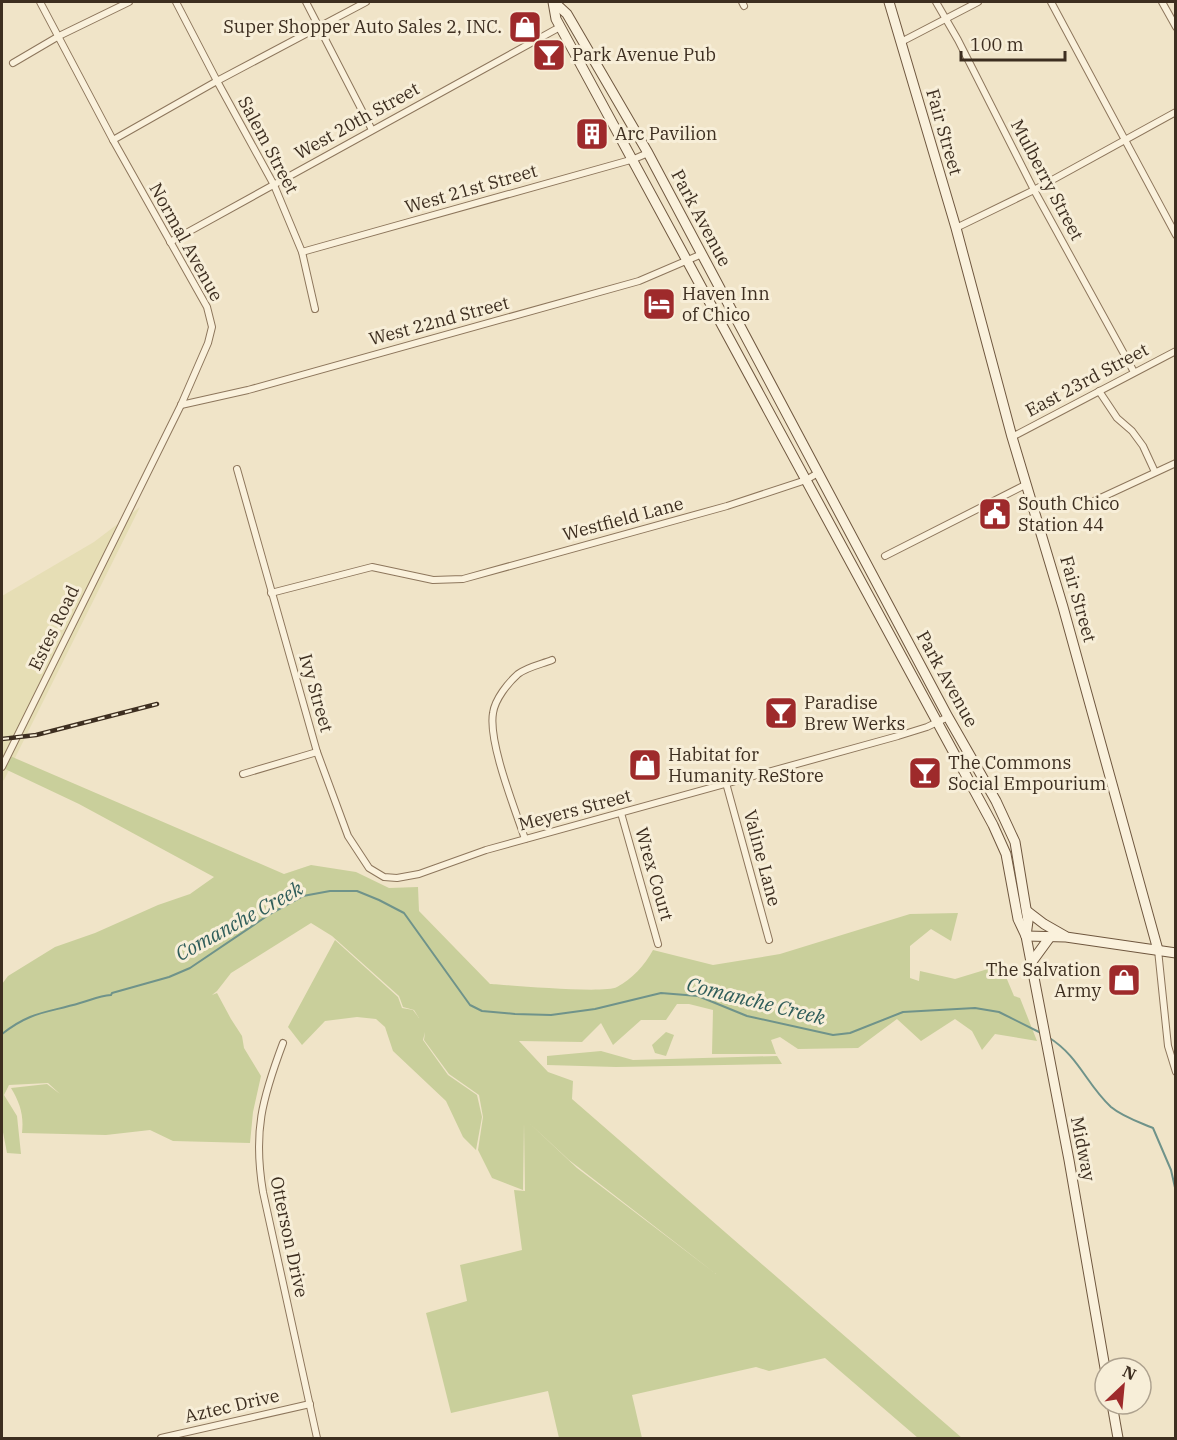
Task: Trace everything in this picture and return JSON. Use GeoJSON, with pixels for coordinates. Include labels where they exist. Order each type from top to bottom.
{"type":"FeatureCollection","features":[{"type":"Feature","properties":{"kind":"main road","name":"Park Avenue"},"geometry":{"type":"LineString","coordinates":[[553,2],[560,27],[634,159],[993,825],[1006,854],[1018,918],[1026,936]]}},
{"type":"Feature","properties":{"kind":"main road","name":"Park Avenue"},"geometry":{"type":"LineString","coordinates":[[553,2],[567,14],[648,153],[948,717],[1009,827],[1015,842],[1027,911],[1026,936]]}},
{"type":"Feature","properties":{"kind":"main road","name":"Fair Street"},"geometry":{"type":"LineString","coordinates":[[889,2],[956,228],[1012,437],[1070,630],[1158,950]]}},
{"type":"Feature","properties":{"kind":"main road"},"geometry":{"type":"LineString","coordinates":[[1027,911],[1066,937]]}},
{"type":"Feature","properties":{"kind":"main road"},"geometry":{"type":"LineString","coordinates":[[1026,936],[1066,937],[1176,953]]}},
{"type":"Feature","properties":{"kind":"main road","name":"Midway"},"geometry":{"type":"LineString","coordinates":[[1026,936],[1069,1160],[1103,1356]]}},
{"type":"Feature","properties":{"kind":"main road"},"geometry":{"type":"LineString","coordinates":[[1031,963],[1050,937]]}},
{"type":"Feature","properties":{"kind":"main road"},"geometry":{"type":"LineString","coordinates":[[1114,1416],[1118,1438]]}},
{"type":"Feature","properties":{"kind":"street","name":"Normal Avenue"},"geometry":{"type":"LineString","coordinates":[[40,2],[113,140],[207,307],[212,327],[208,344],[181,405],[133,502]]}},
{"type":"Feature","properties":{"kind":"street"},"geometry":{"type":"LineString","coordinates":[[14,63],[59,36],[129,2]]}},
{"type":"Feature","properties":{"kind":"street","name":"Salem Street"},"geometry":{"type":"LineString","coordinates":[[176,2],[274,185],[302,252],[315,309]]}},
{"type":"Feature","properties":{"kind":"street"},"geometry":{"type":"LineString","coordinates":[[306,2],[372,130]]}},
{"type":"Feature","properties":{"kind":"street"},"geometry":{"type":"LineString","coordinates":[[113,140],[217,81],[366,2]]}},
{"type":"Feature","properties":{"kind":"street","name":"Mulberry Street"},"geometry":{"type":"LineString","coordinates":[[936,2],[1034,190],[1134,372]]}},
{"type":"Feature","properties":{"kind":"street"},"geometry":{"type":"LineString","coordinates":[[901,42],[978,2]]}},
{"type":"Feature","properties":{"kind":"street"},"geometry":{"type":"LineString","coordinates":[[1051,2],[1176,235]]}},
{"type":"Feature","properties":{"kind":"street"},"geometry":{"type":"LineString","coordinates":[[1162,2],[1176,27]]}},
{"type":"Feature","properties":{"kind":"street","name":"West 20th Street"},"geometry":{"type":"LineString","coordinates":[[170,242],[560,27]]}},
{"type":"Feature","properties":{"kind":"street"},"geometry":{"type":"LineString","coordinates":[[956,228],[1034,190],[1176,112]]}},
{"type":"Feature","properties":{"kind":"street","name":"West 21st Street"},"geometry":{"type":"LineString","coordinates":[[302,252],[634,159],[648,153]]}},
{"type":"Feature","properties":{"kind":"street","name":"West 22nd Street"},"geometry":{"type":"LineString","coordinates":[[181,405],[248,390],[639,281],[702,254]]}},
{"type":"Feature","properties":{"kind":"street","name":"East 23rd Street"},"geometry":{"type":"LineString","coordinates":[[1012,437],[1176,351]]}},
{"type":"Feature","properties":{"kind":"street"},"geometry":{"type":"LineString","coordinates":[[1099,391],[1117,418],[1132,431],[1143,446],[1155,472]]}},
{"type":"Feature","properties":{"kind":"street"},"geometry":{"type":"LineString","coordinates":[[1094,501],[1176,463]]}},
{"type":"Feature","properties":{"kind":"street","name":"Ivy Street"},"geometry":{"type":"LineString","coordinates":[[237,469],[317,752],[348,836],[369,868],[384,877],[397,878],[419,874]]}},
{"type":"Feature","properties":{"kind":"street","name":"Westfield Lane"},"geometry":{"type":"LineString","coordinates":[[272,592],[372,567],[433,580],[463,579],[727,506],[806,480],[818,473]]}},
{"type":"Feature","properties":{"kind":"street"},"geometry":{"type":"LineString","coordinates":[[885,556],[1027,484]]}},
{"type":"Feature","properties":{"kind":"street","name":"Estes Road"},"geometry":{"type":"LineString","coordinates":[[2,767],[133,502]]}},
{"type":"Feature","properties":{"kind":"street"},"geometry":{"type":"LineString","coordinates":[[525,839],[496,750],[493,712],[502,692],[519,673],[552,660]]}},
{"type":"Feature","properties":{"kind":"street","name":"Meyers Street"},"geometry":{"type":"LineString","coordinates":[[419,874],[458,859],[525,839],[898,736],[948,717]]}},
{"type":"Feature","properties":{"kind":"street"},"geometry":{"type":"LineString","coordinates":[[243,774],[317,752]]}},
{"type":"Feature","properties":{"kind":"street","name":"Valine Lane"},"geometry":{"type":"LineString","coordinates":[[726,783],[769,940]]}},
{"type":"Feature","properties":{"kind":"street","name":"Wrex Court"},"geometry":{"type":"LineString","coordinates":[[621,813],[658,944]]}},
{"type":"Feature","properties":{"kind":"street","name":"Fair Street"},"geometry":{"type":"LineString","coordinates":[[1158,950],[1168,1046],[1176,1072]]}},
{"type":"Feature","properties":{"kind":"street","name":"Otterson Drive"},"geometry":{"type":"LineString","coordinates":[[283,1043],[261,1112],[259,1166],[318,1438]]}},
{"type":"Feature","properties":{"kind":"street","name":"Aztec Drive"},"geometry":{"type":"LineString","coordinates":[[161,1438],[310,1404]]}},
{"type":"Feature","properties":{"kind":"shaded area"},"geometry":{"type":"Polygon","coordinates":[[[140,507],[2,781],[2,596],[94,542],[140,507]]]}},
{"type":"Feature","properties":{"kind":"green space"},"geometry":{"type":"Polygon","coordinates":[[[10,756],[284,874],[311,865],[356,872],[389,888],[418,887],[419,911],[490,984],[609,989],[623,984],[633,976],[653,950],[713,965],[780,954],[910,914],[958,913],[951,941],[931,929],[910,946],[910,978],[919,981],[920,971],[955,979],[1001,965],[1014,996],[1020,998],[1037,1041],[995,1034],[982,1050],[972,1031],[955,1019],[921,1041],[897,1019],[858,1048],[798,1049],[780,1037],[771,1040],[776,1054],[712,1054],[713,1010],[689,1004],[677,1004],[666,1020],[641,1020],[613,1045],[601,1023],[582,1042],[519,1041],[548,1072],[573,1081],[572,1099],[962,1438],[918,1438],[825,1358],[769,1371],[756,1367],[632,1395],[642,1438],[559,1438],[548,1391],[451,1413],[426,1313],[467,1301],[460,1265],[522,1250],[514,1190],[525,1191],[524,1123],[523,1190],[492,1178],[478,1150],[483,1117],[479,1095],[449,1074],[424,1040],[425,1032],[423,1040],[448,1075],[477,1095],[482,1117],[476,1150],[463,1137],[446,1101],[393,1051],[385,1027],[376,1019],[357,1017],[325,1021],[302,1045],[288,1027],[335,940],[398,997],[402,1008],[413,1010],[419,1018],[414,1010],[403,1007],[399,996],[332,936],[311,923],[231,973],[212,995],[217,993],[242,1036],[244,1048],[261,1076],[253,1112],[250,1143],[173,1141],[150,1130],[106,1135],[22,1133],[21,1109],[11,1088],[47,1084],[60,1094],[48,1083],[9,1085],[4,1095],[17,1116],[21,1154],[7,1153],[2,1127],[2,984],[8,976],[55,947],[190,894],[214,877],[79,804],[5,769],[10,756]],[[527,1121],[577,1168],[716,1274],[569,1160],[527,1121]]]}},
{"type":"Feature","properties":{"kind":"green space"},"geometry":{"type":"Polygon","coordinates":[[[666,1032],[674,1035],[666,1056],[655,1053],[652,1045],[666,1032]]]}},
{"type":"Feature","properties":{"kind":"green space"},"geometry":{"type":"Polygon","coordinates":[[[601,1051],[633,1060],[777,1056],[782,1064],[616,1067],[547,1065],[547,1056],[601,1051]]]}},
{"type":"Feature","properties":{"kind":"waterway","name":"Comanche Creek"},"geometry":{"type":"LineString","coordinates":[[2,1034],[12,1026],[31,1017],[111,995],[190,968],[270,914],[303,896],[330,891],[357,891],[404,913],[470,1005],[482,1011],[551,1015],[595,1009],[661,993],[698,996],[747,1016],[833,1035],[850,1033],[903,1012],[975,1008],[999,1012],[1041,1033]]}},
{"type":"Feature","properties":{"kind":"waterway","name":"Comanche Creek"},"geometry":{"type":"LineString","coordinates":[[1048,1037],[1075,1061],[1111,1107],[1153,1128],[1171,1170],[1176,1192]]}},
{"type":"Feature","properties":{"kind":"railway"},"geometry":{"type":"LineString","coordinates":[[2,739],[36,735],[157,704]]}},
{"type":"Feature","properties":{"kind":"place","name":"Super Shopper Auto Sales 2, INC."},"geometry":{"type":"Point","coordinates":[525,27]}},
{"type":"Feature","properties":{"kind":"place","name":"Park Avenue Pub"},"geometry":{"type":"Point","coordinates":[549,55]}},
{"type":"Feature","properties":{"kind":"place","name":"Arc Pavilion"},"geometry":{"type":"Point","coordinates":[592,134]}},
{"type":"Feature","properties":{"kind":"place","name":"Haven Inn of Chico"},"geometry":{"type":"Point","coordinates":[659,304]}},
{"type":"Feature","properties":{"kind":"place","name":"South Chico Station 44"},"geometry":{"type":"Point","coordinates":[995,514]}},
{"type":"Feature","properties":{"kind":"place","name":"Paradise Brew Werks"},"geometry":{"type":"Point","coordinates":[781,713]}},
{"type":"Feature","properties":{"kind":"place","name":"Habitat for Humanity ReStore"},"geometry":{"type":"Point","coordinates":[645,765]}},
{"type":"Feature","properties":{"kind":"place","name":"The Commons Social Empourium"},"geometry":{"type":"Point","coordinates":[925,773]}},
{"type":"Feature","properties":{"kind":"place","name":"The Salvation Army"},"geometry":{"type":"Point","coordinates":[1124,980]}}]}
